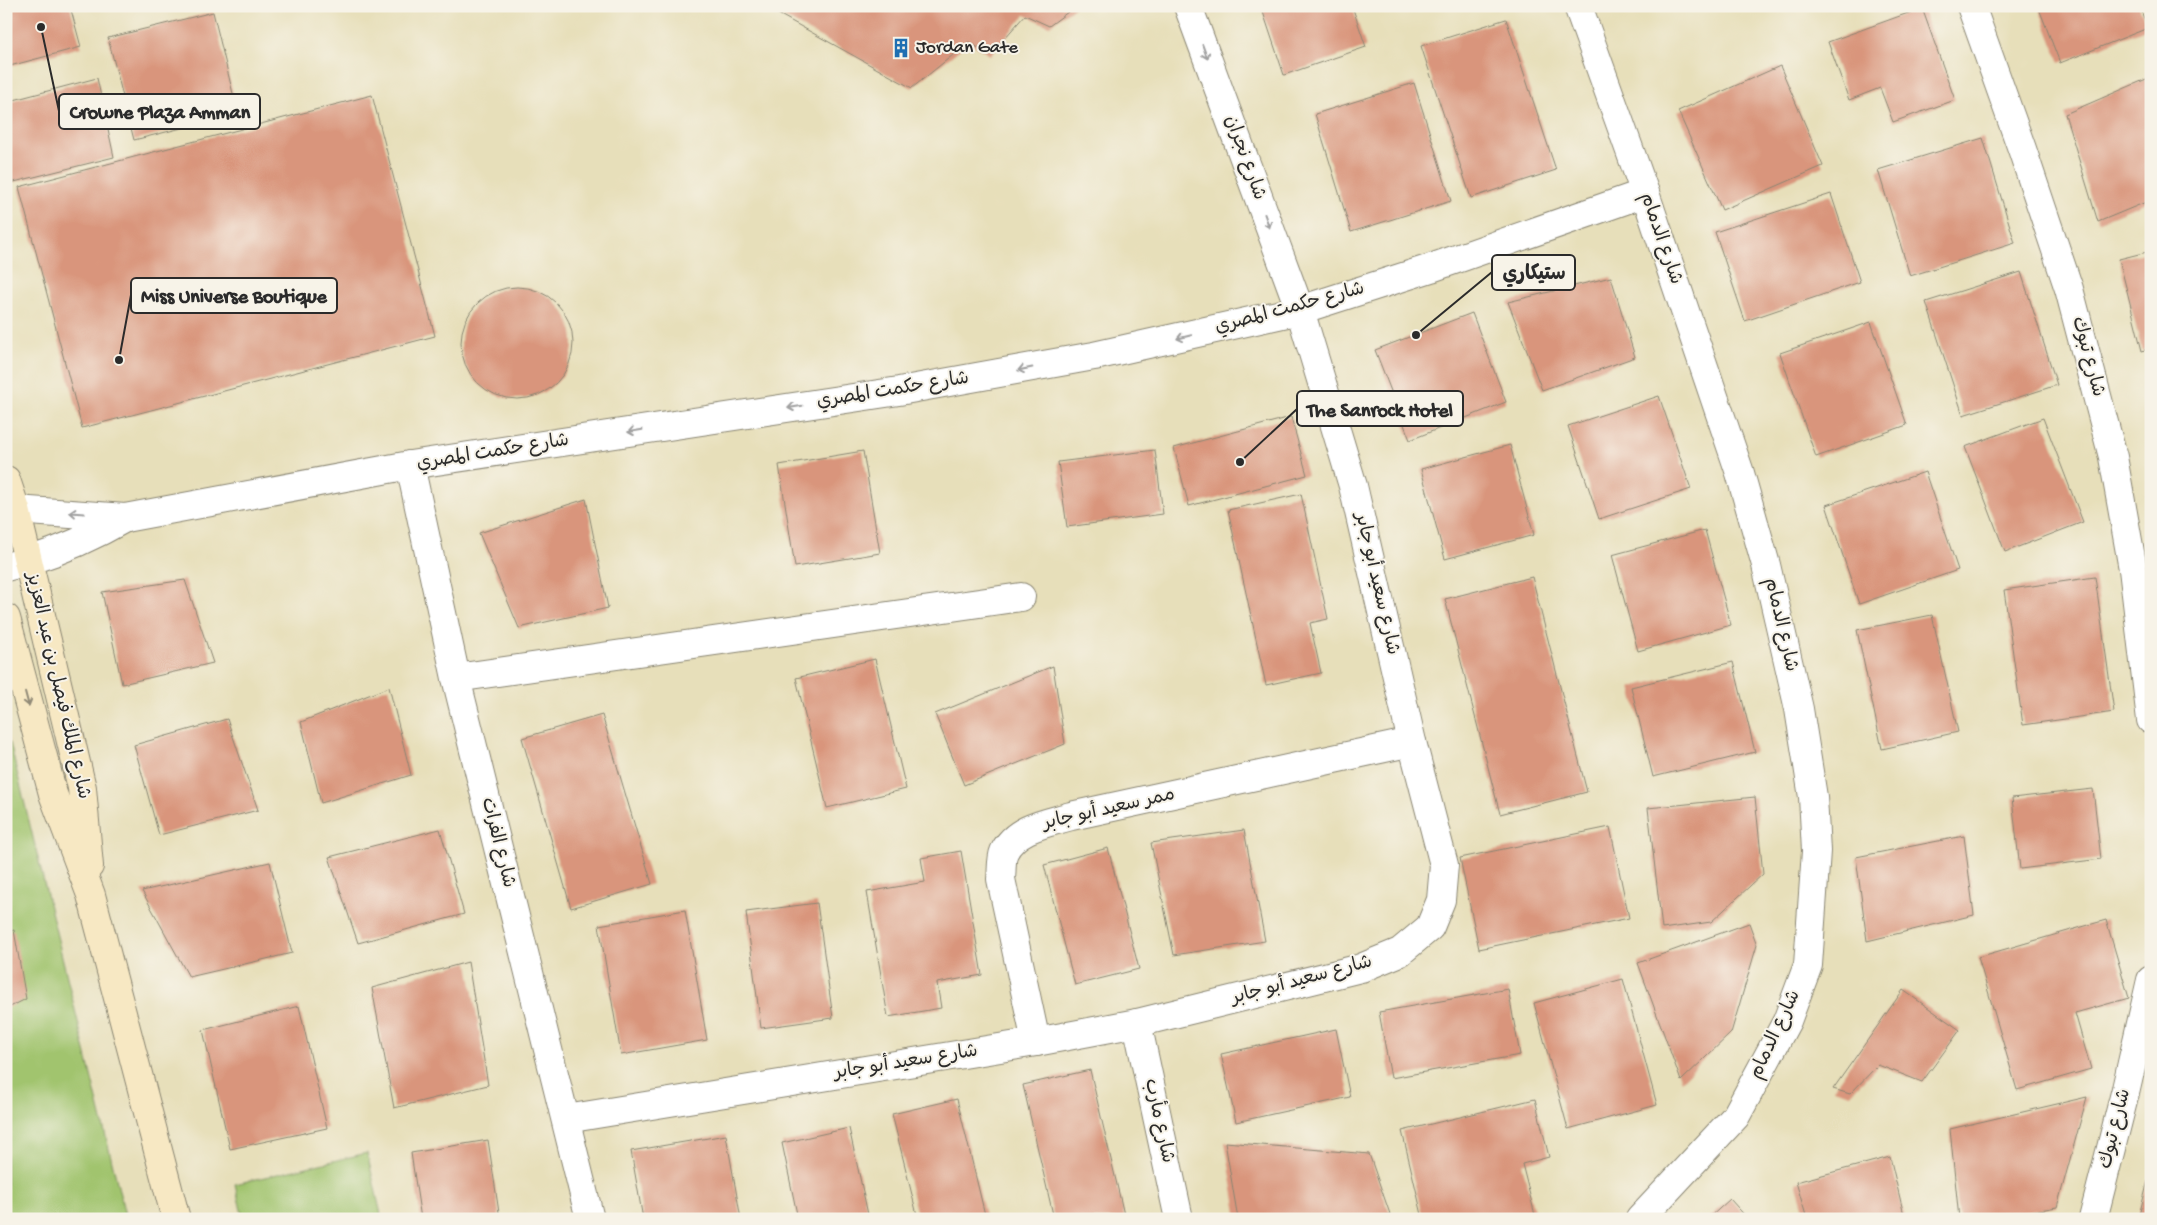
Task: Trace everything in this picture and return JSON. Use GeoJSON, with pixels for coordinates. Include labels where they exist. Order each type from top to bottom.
{"type":"FeatureCollection","features":[{"type":"Feature","properties":{"kind":"main road","name":"شارع الملك فيصل بن عبد العزيز"},"geometry":{"type":"LineString","coordinates":[[6,480],[17,564],[82,788],[91,895]]}},
{"type":"Feature","properties":{"kind":"main road","name":"شارع الملك فيصل بن عبد العزيز"},"geometry":{"type":"LineString","coordinates":[[6,618],[52,794],[91,895],[176,1219]]}},
{"type":"Feature","properties":{"kind":"street","name":"شارع نجران"},"geometry":{"type":"LineString","coordinates":[[1188,6],[1300,310]]}},
{"type":"Feature","properties":{"kind":"street","name":"شارع الدمام"},"geometry":{"type":"LineString","coordinates":[[1578,6],[1645,193],[1740,473],[1766,565],[1800,709],[1813,797],[1816,851],[1808,965],[1786,1021],[1736,1116],[1640,1219]]}},
{"type":"Feature","properties":{"kind":"street","name":"شارع تبوك"},"geometry":{"type":"LineString","coordinates":[[1971,6],[2069,289],[2108,439],[2133,569],[2151,720]]}},
{"type":"Feature","properties":{"kind":"street","name":"شارع حكمت المصري"},"geometry":{"type":"LineString","coordinates":[[11,511],[125,518],[410,465],[899,391],[1094,356],[1300,310],[1431,268],[1645,193]]}},
{"type":"Feature","properties":{"kind":"street","name":"شارع سعيد أبو جابر"},"geometry":{"type":"LineString","coordinates":[[566,1119],[1036,1042],[1137,1023],[1361,968],[1400,952],[1430,927],[1441,900],[1444,865],[1412,742],[1353,486],[1300,310]]}},
{"type":"Feature","properties":{"kind":"street","name":"شارع الفرات"},"geometry":{"type":"LineString","coordinates":[[410,465],[456,678],[590,1219]]}},
{"type":"Feature","properties":{"kind":"street","name":"شارع حكمت المصري"},"geometry":{"type":"LineString","coordinates":[[17,564],[70,546],[125,518]]}},
{"type":"Feature","properties":{"kind":"street"},"geometry":{"type":"LineString","coordinates":[[456,678],[1021,597]]}},
{"type":"Feature","properties":{"kind":"street","name":"ممر سعيد أبو جابر"},"geometry":{"type":"LineString","coordinates":[[1036,1042],[1001,879],[1003,853],[1013,839],[1027,829],[1072,816],[1412,742]]}},
{"type":"Feature","properties":{"kind":"street","name":"شارع تبوك"},"geometry":{"type":"LineString","coordinates":[[2093,1219],[2151,980]]}},
{"type":"Feature","properties":{"kind":"street","name":"شارع مأرب"},"geometry":{"type":"LineString","coordinates":[[1137,1023],[1179,1219]]}},
{"type":"Feature","properties":{"kind":"green space"},"geometry":{"type":"Polygon","coordinates":[[[10,743],[126,1219],[6,1219],[6,744],[10,743]]]}},
{"type":"Feature","properties":{"kind":"green space"},"geometry":{"type":"Polygon","coordinates":[[[367,1153],[382,1219],[243,1219],[235,1184],[367,1153]]]}},
{"type":"Feature","properties":{"kind":"building"},"geometry":{"type":"Polygon","coordinates":[[[6,6],[70,6],[81,47],[6,67],[6,6]]]}},
{"type":"Feature","properties":{"kind":"building","name":"Jordan Gate"},"geometry":{"type":"Polygon","coordinates":[[[764,6],[1076,6],[1049,26],[1025,15],[990,55],[969,42],[912,88],[764,6]]]}},
{"type":"Feature","properties":{"kind":"building"},"geometry":{"type":"Polygon","coordinates":[[[1261,6],[1352,6],[1366,47],[1284,75],[1261,6]]]}},
{"type":"Feature","properties":{"kind":"building"},"geometry":{"type":"Polygon","coordinates":[[[2038,6],[2139,6],[2148,28],[2060,63],[2038,6]]]}},
{"type":"Feature","properties":{"kind":"building"},"geometry":{"type":"Polygon","coordinates":[[[1922,8],[1955,100],[1893,122],[1880,88],[1849,100],[1828,42],[1922,8]]]}},
{"type":"Feature","properties":{"kind":"building"},"geometry":{"type":"Polygon","coordinates":[[[213,12],[238,114],[134,140],[108,38],[213,12]]]}},
{"type":"Feature","properties":{"kind":"building"},"geometry":{"type":"Polygon","coordinates":[[[1506,19],[1556,170],[1471,198],[1421,46],[1506,19]]]}},
{"type":"Feature","properties":{"kind":"building"},"geometry":{"type":"Polygon","coordinates":[[[1780,66],[1823,166],[1722,210],[1678,111],[1780,66]]]}},
{"type":"Feature","properties":{"kind":"building"},"geometry":{"type":"Polygon","coordinates":[[[2151,77],[2151,200],[2098,222],[2065,114],[2151,77]]]}},
{"type":"Feature","properties":{"kind":"building"},"geometry":{"type":"Polygon","coordinates":[[[97,78],[114,157],[6,184],[6,102],[97,78]]]}},
{"type":"Feature","properties":{"kind":"building"},"geometry":{"type":"Polygon","coordinates":[[[1414,83],[1451,201],[1351,232],[1315,114],[1414,83]]]}},
{"type":"Feature","properties":{"kind":"building"},"geometry":{"type":"Polygon","coordinates":[[[372,95],[435,336],[82,428],[19,187],[372,95]]]}},
{"type":"Feature","properties":{"kind":"building"},"geometry":{"type":"Polygon","coordinates":[[[1983,138],[2015,243],[1910,276],[1878,170],[1983,138]]]}},
{"type":"Feature","properties":{"kind":"building"},"geometry":{"type":"Polygon","coordinates":[[[1831,194],[1860,282],[1745,321],[1715,232],[1831,194]]]}},
{"type":"Feature","properties":{"kind":"building"},"geometry":{"type":"Polygon","coordinates":[[[2151,251],[2151,348],[2142,351],[2119,259],[2151,251]]]}},
{"type":"Feature","properties":{"kind":"building"},"geometry":{"type":"Polygon","coordinates":[[[2021,272],[2057,385],[1963,415],[1926,302],[2021,272]]]}},
{"type":"Feature","properties":{"kind":"building"},"geometry":{"type":"Polygon","coordinates":[[[1611,277],[1635,357],[1542,390],[1508,302],[1611,277]]]}},
{"type":"Feature","properties":{"kind":"building"},"geometry":{"type":"Polygon","coordinates":[[[517,287],[528,288],[538,292],[556,304],[568,322],[572,332],[572,354],[568,364],[556,382],[538,394],[528,398],[517,399],[506,398],[496,394],[478,382],[466,364],[462,354],[461,343],[462,332],[466,322],[478,304],[496,292],[506,288],[517,287]]]}},
{"type":"Feature","properties":{"kind":"building"},"geometry":{"type":"Polygon","coordinates":[[[1472,313],[1506,402],[1410,440],[1375,350],[1472,313]]]}},
{"type":"Feature","properties":{"kind":"building"},"geometry":{"type":"Polygon","coordinates":[[[1871,322],[1907,425],[1816,457],[1780,353],[1871,322]]]}},
{"type":"Feature","properties":{"kind":"building"},"geometry":{"type":"Polygon","coordinates":[[[1659,396],[1691,489],[1599,519],[1568,426],[1659,396]]]}},
{"type":"Feature","properties":{"kind":"building"},"geometry":{"type":"Polygon","coordinates":[[[1291,417],[1307,475],[1189,506],[1174,448],[1291,417]]]}},
{"type":"Feature","properties":{"kind":"building"},"geometry":{"type":"Polygon","coordinates":[[[2043,418],[2083,522],[2005,552],[1965,447],[2043,418]]]}},
{"type":"Feature","properties":{"kind":"building"},"geometry":{"type":"Polygon","coordinates":[[[1510,445],[1534,535],[1445,559],[1421,469],[1510,445]]]}},
{"type":"Feature","properties":{"kind":"building"},"geometry":{"type":"Polygon","coordinates":[[[1155,450],[1163,514],[1067,527],[1058,462],[1155,450]]]}},
{"type":"Feature","properties":{"kind":"building"},"geometry":{"type":"Polygon","coordinates":[[[863,451],[880,553],[795,567],[779,465],[863,451]]]}},
{"type":"Feature","properties":{"kind":"building"},"geometry":{"type":"Polygon","coordinates":[[[1925,472],[1958,570],[1859,604],[1826,505],[1925,472]]]}},
{"type":"Feature","properties":{"kind":"building"},"geometry":{"type":"Polygon","coordinates":[[[1301,494],[1328,619],[1310,623],[1321,673],[1266,685],[1228,510],[1301,494]]]}},
{"type":"Feature","properties":{"kind":"building"},"geometry":{"type":"Polygon","coordinates":[[[586,499],[608,608],[519,628],[479,533],[586,499]]]}},
{"type":"Feature","properties":{"kind":"building"},"geometry":{"type":"Polygon","coordinates":[[[1705,530],[1731,625],[1638,651],[1612,555],[1705,530]]]}},
{"type":"Feature","properties":{"kind":"building"},"geometry":{"type":"Polygon","coordinates":[[[1532,577],[1587,792],[1500,814],[1445,599],[1532,577]]]}},
{"type":"Feature","properties":{"kind":"building"},"geometry":{"type":"Polygon","coordinates":[[[2095,577],[2114,712],[2023,725],[2004,590],[2095,577]]]}},
{"type":"Feature","properties":{"kind":"building"},"geometry":{"type":"Polygon","coordinates":[[[185,580],[213,663],[122,684],[102,592],[185,580]]]}},
{"type":"Feature","properties":{"kind":"building"},"geometry":{"type":"Polygon","coordinates":[[[1932,615],[1958,732],[1882,749],[1857,630],[1932,615]]]}},
{"type":"Feature","properties":{"kind":"building"},"geometry":{"type":"Polygon","coordinates":[[[875,659],[906,789],[827,808],[796,678],[875,659]]]}},
{"type":"Feature","properties":{"kind":"building"},"geometry":{"type":"Polygon","coordinates":[[[1733,662],[1755,752],[1653,777],[1631,687],[1733,662]]]}},
{"type":"Feature","properties":{"kind":"building"},"geometry":{"type":"Polygon","coordinates":[[[1053,666],[1065,744],[964,785],[935,714],[1053,666]]]}},
{"type":"Feature","properties":{"kind":"building"},"geometry":{"type":"Polygon","coordinates":[[[389,687],[411,775],[321,803],[301,722],[389,687]]]}},
{"type":"Feature","properties":{"kind":"building"},"geometry":{"type":"Polygon","coordinates":[[[602,715],[652,884],[571,908],[522,738],[602,715]]]}},
{"type":"Feature","properties":{"kind":"building"},"geometry":{"type":"Polygon","coordinates":[[[227,719],[258,810],[159,835],[134,745],[227,719]]]}},
{"type":"Feature","properties":{"kind":"building"},"geometry":{"type":"Polygon","coordinates":[[[2093,789],[2101,859],[2020,869],[2012,798],[2093,789]]]}},
{"type":"Feature","properties":{"kind":"building"},"geometry":{"type":"Polygon","coordinates":[[[1755,797],[1763,874],[1711,922],[1662,929],[1648,808],[1755,797]]]}},
{"type":"Feature","properties":{"kind":"building"},"geometry":{"type":"Polygon","coordinates":[[[1610,827],[1629,918],[1479,949],[1460,858],[1610,827]]]}},
{"type":"Feature","properties":{"kind":"building"},"geometry":{"type":"Polygon","coordinates":[[[440,829],[464,914],[358,943],[329,857],[440,829]]]}},
{"type":"Feature","properties":{"kind":"building"},"geometry":{"type":"Polygon","coordinates":[[[1244,830],[1265,941],[1174,955],[1151,843],[1244,830]]]}},
{"type":"Feature","properties":{"kind":"building"},"geometry":{"type":"Polygon","coordinates":[[[1964,836],[1974,915],[1867,941],[1856,857],[1964,836]]]}},
{"type":"Feature","properties":{"kind":"building"},"geometry":{"type":"Polygon","coordinates":[[[1108,848],[1139,969],[1075,985],[1044,865],[1108,848]]]}},
{"type":"Feature","properties":{"kind":"building"},"geometry":{"type":"Polygon","coordinates":[[[961,851],[982,975],[937,983],[941,1008],[888,1017],[867,892],[925,882],[921,858],[961,851]]]}},
{"type":"Feature","properties":{"kind":"building"},"geometry":{"type":"Polygon","coordinates":[[[270,862],[292,953],[189,977],[142,891],[270,862]]]}},
{"type":"Feature","properties":{"kind":"building"},"geometry":{"type":"Polygon","coordinates":[[[817,903],[833,1018],[761,1028],[746,912],[817,903]]]}},
{"type":"Feature","properties":{"kind":"building"},"geometry":{"type":"Polygon","coordinates":[[[685,910],[707,1040],[621,1055],[599,925],[685,910]]]}},
{"type":"Feature","properties":{"kind":"building"},"geometry":{"type":"Polygon","coordinates":[[[2106,920],[2129,998],[2075,1013],[2091,1069],[2017,1090],[1978,957],[2106,920]]]}},
{"type":"Feature","properties":{"kind":"building"},"geometry":{"type":"Polygon","coordinates":[[[1749,923],[1757,945],[1731,1033],[1681,1081],[1638,963],[1749,923]]]}},
{"type":"Feature","properties":{"kind":"building"},"geometry":{"type":"Polygon","coordinates":[[[14,930],[26,999],[6,1009],[6,932],[14,930]]]}},
{"type":"Feature","properties":{"kind":"building"},"geometry":{"type":"Polygon","coordinates":[[[468,962],[488,1085],[394,1108],[372,988],[468,962]]]}},
{"type":"Feature","properties":{"kind":"building"},"geometry":{"type":"Polygon","coordinates":[[[1623,979],[1657,1105],[1568,1129],[1534,1003],[1623,979]]]}},
{"type":"Feature","properties":{"kind":"building"},"geometry":{"type":"Polygon","coordinates":[[[1508,989],[1520,1055],[1391,1078],[1379,1012],[1508,989]]]}},
{"type":"Feature","properties":{"kind":"building"},"geometry":{"type":"Polygon","coordinates":[[[1903,990],[1960,1030],[1922,1082],[1878,1065],[1850,1094],[1833,1089],[1903,990]]]}},
{"type":"Feature","properties":{"kind":"building"},"geometry":{"type":"Polygon","coordinates":[[[299,1006],[327,1128],[230,1149],[203,1030],[299,1006]]]}},
{"type":"Feature","properties":{"kind":"building"},"geometry":{"type":"Polygon","coordinates":[[[1336,1029],[1350,1097],[1236,1122],[1221,1054],[1336,1029]]]}},
{"type":"Feature","properties":{"kind":"building"},"geometry":{"type":"Polygon","coordinates":[[[1090,1070],[1125,1219],[1054,1219],[1023,1085],[1090,1070]]]}},
{"type":"Feature","properties":{"kind":"building"},"geometry":{"type":"Polygon","coordinates":[[[2087,1097],[2057,1207],[1987,1219],[1959,1219],[1950,1129],[2087,1097]]]}},
{"type":"Feature","properties":{"kind":"building"},"geometry":{"type":"Polygon","coordinates":[[[957,1099],[986,1219],[918,1219],[892,1114],[957,1099]]]}},
{"type":"Feature","properties":{"kind":"building"},"geometry":{"type":"Polygon","coordinates":[[[1535,1099],[1549,1157],[1522,1164],[1536,1219],[1423,1219],[1402,1131],[1535,1099]]]}},
{"type":"Feature","properties":{"kind":"building"},"geometry":{"type":"Polygon","coordinates":[[[849,1128],[869,1219],[798,1219],[782,1143],[849,1128]]]}},
{"type":"Feature","properties":{"kind":"building"},"geometry":{"type":"Polygon","coordinates":[[[726,1135],[741,1219],[643,1219],[631,1151],[726,1135]]]}},
{"type":"Feature","properties":{"kind":"building"},"geometry":{"type":"Polygon","coordinates":[[[488,1140],[500,1219],[421,1219],[411,1153],[488,1140]]]}},
{"type":"Feature","properties":{"kind":"building"},"geometry":{"type":"Polygon","coordinates":[[[1225,1142],[1369,1154],[1390,1214],[1375,1219],[1238,1219],[1225,1142]]]}},
{"type":"Feature","properties":{"kind":"building"},"geometry":{"type":"Polygon","coordinates":[[[1890,1157],[1905,1219],[1807,1219],[1796,1182],[1890,1157]]]}},
{"type":"Feature","properties":{"kind":"building"},"geometry":{"type":"Polygon","coordinates":[[[2148,1181],[2151,1182],[2151,1219],[2138,1219],[2148,1181]]]}},
{"type":"Feature","properties":{"kind":"building"},"geometry":{"type":"Polygon","coordinates":[[[1730,1199],[1748,1219],[1708,1219],[1730,1199]]]}},
{"type":"Feature","properties":{"kind":"place","name":"Crowne Plaza Amman"},"geometry":{"type":"Point","coordinates":[41,27]}},
{"type":"Feature","properties":{"kind":"place","name":"Jordan Gate"},"geometry":{"type":"Point","coordinates":[901,48]}},
{"type":"Feature","properties":{"kind":"place","name":"ستيكاري"},"geometry":{"type":"Point","coordinates":[1416,335]}},
{"type":"Feature","properties":{"kind":"place","name":"Miss Universe Boutique"},"geometry":{"type":"Point","coordinates":[119,360]}},
{"type":"Feature","properties":{"kind":"place","name":"The Sanrock Hotel"},"geometry":{"type":"Point","coordinates":[1240,462]}}]}
